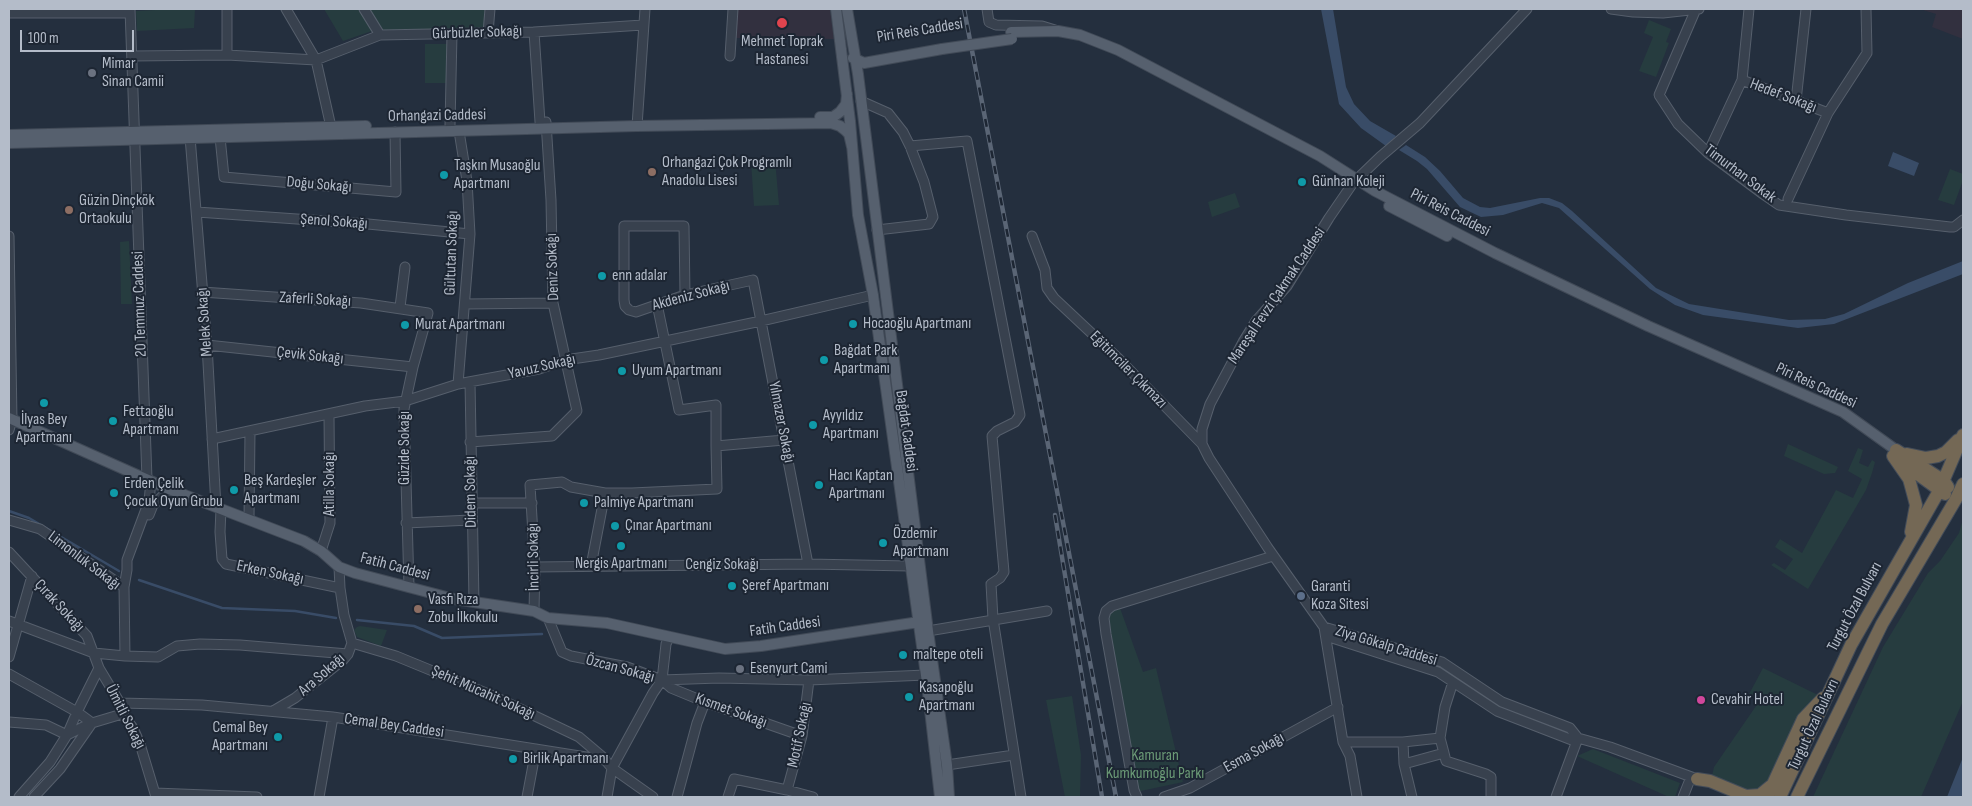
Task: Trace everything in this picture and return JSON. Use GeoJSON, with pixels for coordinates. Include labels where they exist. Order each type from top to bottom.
{"type":"FeatureCollection","features":[{"type":"Feature","properties":{"kind":"highway"},"geometry":{"type":"LineString","coordinates":[[1894,453],[1932,458],[1946,452],[1963,435]]}},
{"type":"Feature","properties":{"kind":"highway","name":"Turgut Özal Bulvarı"},"geometry":{"type":"LineString","coordinates":[[1780,797],[1851,645],[1942,486],[1963,435]]}},
{"type":"Feature","properties":{"kind":"highway"},"geometry":{"type":"LineString","coordinates":[[1894,453],[1942,486],[1956,500]]}},
{"type":"Feature","properties":{"kind":"highway"},"geometry":{"type":"LineString","coordinates":[[1894,453],[1909,479],[1916,505],[1909,542]]}},
{"type":"Feature","properties":{"kind":"highway","name":"Turgut Özal Bulavrı"},"geometry":{"type":"LineString","coordinates":[[1797,797],[1882,624],[1956,500],[1963,484]]}},
{"type":"Feature","properties":{"kind":"highway"},"geometry":{"type":"LineString","coordinates":[[1767,797],[1803,719],[1832,688]]}},
{"type":"Feature","properties":{"kind":"highway"},"geometry":{"type":"LineString","coordinates":[[1694,778],[1710,781],[1746,796],[1760,795],[1773,785]]}},
{"type":"Feature","properties":{"kind":"highway"},"geometry":{"type":"LineString","coordinates":[[1694,778],[1711,790],[1726,797]]}},
{"type":"Feature","properties":{"kind":"main road","name":"Bağdat Caddesi"},"geometry":{"type":"LineString","coordinates":[[836,9],[850,121],[858,215],[872,296],[926,675],[940,797]]}},
{"type":"Feature","properties":{"kind":"main road"},"geometry":{"type":"LineString","coordinates":[[847,9],[854,48],[862,59]]}},
{"type":"Feature","properties":{"kind":"main road","name":"Piri Reis Caddesi"},"geometry":{"type":"LineString","coordinates":[[862,59],[1012,36],[1058,31],[1080,35],[1118,50],[1320,156],[1355,181]]}},
{"type":"Feature","properties":{"kind":"main road","name":"Piri Reis Caddesi"},"geometry":{"type":"LineString","coordinates":[[1012,36],[1059,37],[1101,49],[1518,264],[1648,326],[1843,412],[1894,453]]}},
{"type":"Feature","properties":{"kind":"main road"},"geometry":{"type":"LineString","coordinates":[[841,45],[848,55],[862,59]]}},
{"type":"Feature","properties":{"kind":"main road","name":"Bağdat Caddesi"},"geometry":{"type":"LineString","coordinates":[[862,59],[858,74],[865,136],[949,797]]}},
{"type":"Feature","properties":{"kind":"main road"},"geometry":{"type":"LineString","coordinates":[[844,76],[848,66],[862,59]]}},
{"type":"Feature","properties":{"kind":"main road"},"geometry":{"type":"LineString","coordinates":[[833,117],[844,109],[847,94]]}},
{"type":"Feature","properties":{"kind":"main road","name":"Orhangazi Caddesi"},"geometry":{"type":"LineString","coordinates":[[637,123],[833,117],[850,121]]}},
{"type":"Feature","properties":{"kind":"main road"},"geometry":{"type":"LineString","coordinates":[[850,121],[859,125],[865,136]]}},
{"type":"Feature","properties":{"kind":"main road","name":"Orhangazi Caddesi"},"geometry":{"type":"LineString","coordinates":[[9,143],[134,135],[331,127],[455,127],[637,123],[831,123],[840,126],[849,134],[852,147]]}},
{"type":"Feature","properties":{"kind":"main road","name":"Orhangazi Caddesi"},"geometry":{"type":"LineString","coordinates":[[9,135],[220,137],[394,132],[455,127]]}},
{"type":"Feature","properties":{"kind":"main road"},"geometry":{"type":"LineString","coordinates":[[858,215],[862,222],[867,224],[875,216]]}},
{"type":"Feature","properties":{"kind":"main road"},"geometry":{"type":"LineString","coordinates":[[865,252],[866,247],[874,245],[881,255]]}},
{"type":"Feature","properties":{"kind":"main road","name":"Fatih Caddesi"},"geometry":{"type":"LineString","coordinates":[[10,419],[170,489],[249,518],[304,541],[321,551],[339,567],[409,587],[474,602],[534,611],[548,618],[607,623],[729,649],[769,645],[918,622]]}},
{"type":"Feature","properties":{"kind":"street"},"geometry":{"type":"LineString","coordinates":[[227,9],[227,55]]}},
{"type":"Feature","properties":{"kind":"street"},"geometry":{"type":"LineString","coordinates":[[286,9],[316,60],[331,127]]}},
{"type":"Feature","properties":{"kind":"street"},"geometry":{"type":"LineString","coordinates":[[364,9],[380,35]]}},
{"type":"Feature","properties":{"kind":"street"},"geometry":{"type":"LineString","coordinates":[[488,33],[490,9]]}},
{"type":"Feature","properties":{"kind":"street"},"geometry":{"type":"LineString","coordinates":[[637,123],[645,9]]}},
{"type":"Feature","properties":{"kind":"street"},"geometry":{"type":"LineString","coordinates":[[730,56],[733,9]]}},
{"type":"Feature","properties":{"kind":"street"},"geometry":{"type":"LineString","coordinates":[[987,9],[989,22],[996,25],[1042,26],[1058,31]]}},
{"type":"Feature","properties":{"kind":"street","name":"Mareşal Fevzi Çakmak Caddesi"},"geometry":{"type":"LineString","coordinates":[[1202,444],[1202,429],[1210,404],[1243,342],[1256,321],[1287,286],[1329,218],[1355,181],[1407,135],[1527,9]]}},
{"type":"Feature","properties":{"kind":"street"},"geometry":{"type":"LineString","coordinates":[[1611,9],[1663,13],[1697,9]]}},
{"type":"Feature","properties":{"kind":"street","name":"Timurhan Sokak"},"geometry":{"type":"LineString","coordinates":[[1697,9],[1659,95],[1678,124],[1708,153],[1779,205],[1950,227],[1954,227],[1963,220]]}},
{"type":"Feature","properties":{"kind":"street"},"geometry":{"type":"LineString","coordinates":[[1708,153],[1742,80],[1749,9]]}},
{"type":"Feature","properties":{"kind":"street"},"geometry":{"type":"LineString","coordinates":[[1796,101],[1806,9]]}},
{"type":"Feature","properties":{"kind":"street","name":"Hedef Sokağı"},"geometry":{"type":"LineString","coordinates":[[1742,80],[1828,113],[1867,52],[1866,9]]}},
{"type":"Feature","properties":{"kind":"street"},"geometry":{"type":"LineString","coordinates":[[9,13],[130,11]]}},
{"type":"Feature","properties":{"kind":"street","name":"20 Temmuz Caddesi"},"geometry":{"type":"LineString","coordinates":[[127,570],[127,560],[149,501],[130,11]]}},
{"type":"Feature","properties":{"kind":"street","name":"Gürbüzler Sokağı"},"geometry":{"type":"LineString","coordinates":[[316,60],[380,35],[534,32],[643,25]]}},
{"type":"Feature","properties":{"kind":"street","name":"Deniz Sokağı"},"geometry":{"type":"LineString","coordinates":[[470,442],[552,436],[577,411],[553,304],[551,200],[534,32]]}},
{"type":"Feature","properties":{"kind":"street","name":"Gültutan Sokağı"},"geometry":{"type":"LineString","coordinates":[[452,34],[455,127],[467,181],[470,234],[458,384]]}},
{"type":"Feature","properties":{"kind":"street"},"geometry":{"type":"LineString","coordinates":[[132,56],[227,55],[316,60]]}},
{"type":"Feature","properties":{"kind":"street"},"geometry":{"type":"LineString","coordinates":[[861,101],[888,113],[903,132],[924,182],[933,217],[932,222],[929,224],[877,230]]}},
{"type":"Feature","properties":{"kind":"street"},"geometry":{"type":"LineString","coordinates":[[1788,199],[1828,113]]}},
{"type":"Feature","properties":{"kind":"street","name":"Doğu Sokağı"},"geometry":{"type":"LineString","coordinates":[[220,137],[224,177],[396,192],[394,132]]}},
{"type":"Feature","properties":{"kind":"street","name":"Melek Sokağı"},"geometry":{"type":"LineString","coordinates":[[190,137],[207,345],[212,439],[219,508]]}},
{"type":"Feature","properties":{"kind":"street"},"geometry":{"type":"LineString","coordinates":[[910,146],[967,141],[1020,415],[1018,420],[992,436],[1004,572],[1000,578],[991,584],[993,620],[1021,797]]}},
{"type":"Feature","properties":{"kind":"street","name":"Şenol Sokağı"},"geometry":{"type":"LineString","coordinates":[[197,212],[368,224],[470,234]]}},
{"type":"Feature","properties":{"kind":"street","name":"Akdeniz Sokağı"},"geometry":{"type":"LineString","coordinates":[[684,295],[684,226],[624,226],[624,300],[625,306],[630,310],[636,312],[684,295],[753,280]]}},
{"type":"Feature","properties":{"kind":"street"},"geometry":{"type":"LineString","coordinates":[[9,236],[9,430]]}},
{"type":"Feature","properties":{"kind":"street","name":"Eğitimciler Çıkmazı"},"geometry":{"type":"LineString","coordinates":[[1032,236],[1045,270],[1047,288],[1054,298],[1119,359],[1202,444]]}},
{"type":"Feature","properties":{"kind":"street"},"geometry":{"type":"LineString","coordinates":[[400,307],[404,267]]}},
{"type":"Feature","properties":{"kind":"street","name":"Yılmazer Sokağı"},"geometry":{"type":"LineString","coordinates":[[753,280],[808,564]]}},
{"type":"Feature","properties":{"kind":"street","name":"Zaferli Sokağı"},"geometry":{"type":"LineString","coordinates":[[202,292],[360,302],[428,313]]}},
{"type":"Feature","properties":{"kind":"street","name":"Yavuz Sokağı"},"geometry":{"type":"LineString","coordinates":[[212,439],[365,406],[406,401],[458,384],[539,369],[566,360],[599,355],[872,296]]}},
{"type":"Feature","properties":{"kind":"street"},"geometry":{"type":"LineString","coordinates":[[465,304],[553,304]]}},
{"type":"Feature","properties":{"kind":"street"},"geometry":{"type":"LineString","coordinates":[[591,566],[605,493],[632,494],[716,489],[716,405],[679,410],[657,304]]}},
{"type":"Feature","properties":{"kind":"street","name":"Güzide Sokağı"},"geometry":{"type":"LineString","coordinates":[[409,587],[404,409],[428,313]]}},
{"type":"Feature","properties":{"kind":"street","name":"Çevik Sokağı"},"geometry":{"type":"LineString","coordinates":[[207,345],[413,367]]}},
{"type":"Feature","properties":{"kind":"street","name":"Didem Sokağı"},"geometry":{"type":"LineString","coordinates":[[470,382],[471,520],[474,602]]}},
{"type":"Feature","properties":{"kind":"street","name":"Atilla Sokağı"},"geometry":{"type":"LineString","coordinates":[[321,551],[330,523],[329,415]]}},
{"type":"Feature","properties":{"kind":"street"},"geometry":{"type":"LineString","coordinates":[[249,518],[250,432]]}},
{"type":"Feature","properties":{"kind":"street"},"geometry":{"type":"LineString","coordinates":[[716,446],[784,440]]}},
{"type":"Feature","properties":{"kind":"street"},"geometry":{"type":"LineString","coordinates":[[1202,444],[1209,458],[1273,556],[1325,632],[1343,742],[1350,756],[1357,797]]}},
{"type":"Feature","properties":{"kind":"street","name":"İncirli Sokağı"},"geometry":{"type":"LineString","coordinates":[[534,611],[535,567],[530,485],[562,482],[571,487],[605,493]]}},
{"type":"Feature","properties":{"kind":"street"},"geometry":{"type":"LineString","coordinates":[[124,587],[127,570],[132,562],[153,505],[170,489]]}},
{"type":"Feature","properties":{"kind":"street"},"geometry":{"type":"LineString","coordinates":[[471,503],[532,503]]}},
{"type":"Feature","properties":{"kind":"street","name":"Erken Sokağı"},"geometry":{"type":"LineString","coordinates":[[219,508],[222,559],[226,564],[340,588]]}},
{"type":"Feature","properties":{"kind":"street","name":"Limonluk Sokağı"},"geometry":{"type":"LineString","coordinates":[[9,520],[40,529],[124,587],[125,656]]}},
{"type":"Feature","properties":{"kind":"street"},"geometry":{"type":"LineString","coordinates":[[406,523],[471,520]]}},
{"type":"Feature","properties":{"kind":"street","name":"Çırak Sokağı"},"geometry":{"type":"LineString","coordinates":[[9,552],[87,636],[99,668]]}},
{"type":"Feature","properties":{"kind":"street"},"geometry":{"type":"LineString","coordinates":[[1137,797],[1134,790],[1106,634],[1104,618],[1106,611],[1112,606],[1273,556]]}},
{"type":"Feature","properties":{"kind":"street","name":"Cengiz Sokağı"},"geometry":{"type":"LineString","coordinates":[[535,567],[808,564],[909,566]]}},
{"type":"Feature","properties":{"kind":"street","name":"Ara Sokağı"},"geometry":{"type":"LineString","coordinates":[[273,712],[321,678],[348,654],[352,643],[344,616],[339,567]]}},
{"type":"Feature","properties":{"kind":"street"},"geometry":{"type":"LineString","coordinates":[[9,657],[13,623],[32,576]]}},
{"type":"Feature","properties":{"kind":"street"},"geometry":{"type":"LineString","coordinates":[[928,632],[1047,611]]}},
{"type":"Feature","properties":{"kind":"street","name":"Özcan Sokağı"},"geometry":{"type":"LineString","coordinates":[[548,618],[562,652],[571,656],[627,667],[662,680],[720,678],[810,680],[926,675]]}},
{"type":"Feature","properties":{"kind":"street"},"geometry":{"type":"LineString","coordinates":[[13,623],[94,653],[125,656],[158,657],[177,646],[200,644],[240,645],[348,654]]}},
{"type":"Feature","properties":{"kind":"street","name":"Ziya Gökalp Caddesi"},"geometry":{"type":"LineString","coordinates":[[1325,632],[1438,672],[1497,711],[1572,740],[1578,738],[1610,747],[1694,778]]}},
{"type":"Feature","properties":{"kind":"street","name":"Ziya Gökalp Caddesi"},"geometry":{"type":"LineString","coordinates":[[1325,632],[1442,662],[1502,702],[1570,728],[1578,738]]}},
{"type":"Feature","properties":{"kind":"street"},"geometry":{"type":"LineString","coordinates":[[606,797],[612,768],[662,680],[666,644],[669,637]]}},
{"type":"Feature","properties":{"kind":"street","name":"Şehit Mücahit Sokağı"},"geometry":{"type":"LineString","coordinates":[[352,643],[396,656],[491,695],[579,737],[605,760]]}},
{"type":"Feature","properties":{"kind":"street"},"geometry":{"type":"LineString","coordinates":[[19,797],[50,762],[67,735],[99,668]]}},
{"type":"Feature","properties":{"kind":"street","name":"Ümitli Sokağı"},"geometry":{"type":"LineString","coordinates":[[99,668],[120,703],[122,714],[133,728],[156,795]]}},
{"type":"Feature","properties":{"kind":"street"},"geometry":{"type":"LineString","coordinates":[[9,674],[77,712],[92,723]]}},
{"type":"Feature","properties":{"kind":"street"},"geometry":{"type":"LineString","coordinates":[[685,694],[688,679]]}},
{"type":"Feature","properties":{"kind":"street","name":"Kısmet Sokağı"},"geometry":{"type":"LineString","coordinates":[[662,680],[671,688],[685,694],[802,736]]}},
{"type":"Feature","properties":{"kind":"street","name":"Motif Sokağı"},"geometry":{"type":"LineString","coordinates":[[787,790],[802,736],[810,680]]}},
{"type":"Feature","properties":{"kind":"street"},"geometry":{"type":"LineString","coordinates":[[1453,682],[1445,707],[1440,738],[1446,761],[1491,777],[1491,797]]}},
{"type":"Feature","properties":{"kind":"street"},"geometry":{"type":"LineString","coordinates":[[677,797],[697,723],[705,702]]}},
{"type":"Feature","properties":{"kind":"street","name":"Cemal Bey Caddesi"},"geometry":{"type":"LineString","coordinates":[[120,703],[202,705],[333,717],[605,760]]}},
{"type":"Feature","properties":{"kind":"street","name":"Esma Sokağı"},"geometry":{"type":"LineString","coordinates":[[1168,797],[1190,788],[1338,707]]}},
{"type":"Feature","properties":{"kind":"street"},"geometry":{"type":"LineString","coordinates":[[67,735],[92,723],[122,714]]}},
{"type":"Feature","properties":{"kind":"street"},"geometry":{"type":"LineString","coordinates":[[319,797],[333,717]]}},
{"type":"Feature","properties":{"kind":"street"},"geometry":{"type":"LineString","coordinates":[[34,797],[60,770],[92,723]]}},
{"type":"Feature","properties":{"kind":"street"},"geometry":{"type":"LineString","coordinates":[[10,724],[46,725],[67,735]]}},
{"type":"Feature","properties":{"kind":"street"},"geometry":{"type":"LineString","coordinates":[[1343,742],[1403,742],[1440,738]]}},
{"type":"Feature","properties":{"kind":"street"},"geometry":{"type":"LineString","coordinates":[[1556,797],[1578,738]]}},
{"type":"Feature","properties":{"kind":"street"},"geometry":{"type":"LineString","coordinates":[[1403,742],[1404,764],[1412,797]]}},
{"type":"Feature","properties":{"kind":"street"},"geometry":{"type":"LineString","coordinates":[[527,797],[536,749]]}},
{"type":"Feature","properties":{"kind":"street"},"geometry":{"type":"LineString","coordinates":[[1404,764],[1444,753]]}},
{"type":"Feature","properties":{"kind":"street"},"geometry":{"type":"LineString","coordinates":[[946,765],[1014,755]]}},
{"type":"Feature","properties":{"kind":"street"},"geometry":{"type":"LineString","coordinates":[[605,760],[612,768],[652,797]]}},
{"type":"Feature","properties":{"kind":"street"},"geometry":{"type":"LineString","coordinates":[[50,762],[60,770]]}},
{"type":"Feature","properties":{"kind":"street"},"geometry":{"type":"LineString","coordinates":[[1683,797],[1694,778]]}},
{"type":"Feature","properties":{"kind":"street"},"geometry":{"type":"LineString","coordinates":[[728,797],[734,779],[812,797]]}},
{"type":"Feature","properties":{"kind":"street"},"geometry":{"type":"LineString","coordinates":[[156,795],[257,797]]}},
{"type":"Feature","properties":{"kind":"shaded area","name":"Mehmet Toprak Hastanesi"},"geometry":{"type":"Polygon","coordinates":[[[733,9],[830,9],[834,39],[732,38],[733,9]]]}},
{"type":"Feature","properties":{"kind":"shaded area"},"geometry":{"type":"Polygon","coordinates":[[[1920,9],[1963,9],[1963,39],[1932,27],[1936,14],[1920,9]]]}},
{"type":"Feature","properties":{"kind":"green space"},"geometry":{"type":"Polygon","coordinates":[[[195,9],[194,28],[137,31],[136,11],[195,9]]]}},
{"type":"Feature","properties":{"kind":"green space"},"geometry":{"type":"Polygon","coordinates":[[[324,9],[361,9],[375,30],[343,41],[324,9]]]}},
{"type":"Feature","properties":{"kind":"green space"},"geometry":{"type":"Polygon","coordinates":[[[368,9],[485,9],[484,27],[382,31],[368,9]]]}},
{"type":"Feature","properties":{"kind":"green space"},"geometry":{"type":"Polygon","coordinates":[[[1649,20],[1671,29],[1666,42],[1669,43],[1656,77],[1639,71],[1653,37],[1644,33],[1649,20]]]}},
{"type":"Feature","properties":{"kind":"green space"},"geometry":{"type":"Polygon","coordinates":[[[425,44],[448,44],[448,83],[425,83],[425,44]]]}},
{"type":"Feature","properties":{"kind":"green space"},"geometry":{"type":"Polygon","coordinates":[[[775,159],[779,205],[754,206],[751,161],[775,159]]]}},
{"type":"Feature","properties":{"kind":"green space"},"geometry":{"type":"Polygon","coordinates":[[[1950,169],[1963,174],[1963,180],[1954,205],[1938,200],[1950,169]]]}},
{"type":"Feature","properties":{"kind":"green space"},"geometry":{"type":"Polygon","coordinates":[[[1235,193],[1240,207],[1212,217],[1208,202],[1235,193]]]}},
{"type":"Feature","properties":{"kind":"green space"},"geometry":{"type":"Polygon","coordinates":[[[129,241],[132,304],[121,304],[120,242],[129,241]]]}},
{"type":"Feature","properties":{"kind":"green space"},"geometry":{"type":"Polygon","coordinates":[[[1788,444],[1838,467],[1835,473],[1824,474],[1784,456],[1788,444]]]}},
{"type":"Feature","properties":{"kind":"green space"},"geometry":{"type":"Polygon","coordinates":[[[1858,448],[1863,450],[1859,463],[1868,467],[1872,460],[1875,462],[1866,490],[1808,589],[1771,565],[1774,563],[1785,570],[1793,559],[1775,547],[1780,539],[1802,553],[1836,490],[1853,498],[1862,479],[1848,471],[1858,448]]]}},
{"type":"Feature","properties":{"kind":"green space"},"geometry":{"type":"Polygon","coordinates":[[[1963,519],[1963,701],[1921,797],[1813,797],[1883,647],[1928,573],[1940,561],[1959,533],[1963,519]]]}},
{"type":"Feature","properties":{"kind":"green space","name":"Kamuran Kumkumoğlu Parkı"},"geometry":{"type":"Polygon","coordinates":[[[1120,608],[1143,672],[1156,668],[1183,782],[1136,792],[1107,621],[1109,613],[1113,609],[1120,608]]]}},
{"type":"Feature","properties":{"kind":"green space"},"geometry":{"type":"Polygon","coordinates":[[[360,626],[387,630],[381,646],[357,637],[354,630],[360,626]]]}},
{"type":"Feature","properties":{"kind":"green space"},"geometry":{"type":"Polygon","coordinates":[[[1763,668],[1818,695],[1766,787],[1758,791],[1748,790],[1712,776],[1714,767],[1756,706],[1756,698],[1747,698],[1763,668]]]}},
{"type":"Feature","properties":{"kind":"green space"},"geometry":{"type":"Polygon","coordinates":[[[1072,696],[1081,755],[1080,797],[1065,797],[1046,700],[1072,696]]]}},
{"type":"Feature","properties":{"kind":"green space"},"geometry":{"type":"Polygon","coordinates":[[[1593,749],[1680,783],[1675,797],[1669,797],[1577,756],[1593,749]]]}},
{"type":"Feature","properties":{"kind":"water"},"geometry":{"type":"Polygon","coordinates":[[[1321,9],[1333,9],[1346,87],[1354,104],[1370,121],[1396,136],[1386,146],[1361,128],[1339,104],[1321,9]]]}},
{"type":"Feature","properties":{"kind":"water"},"geometry":{"type":"Polygon","coordinates":[[[1406,145],[1425,157],[1463,198],[1480,207],[1490,208],[1540,198],[1549,198],[1562,203],[1656,288],[1689,304],[1789,320],[1825,319],[1844,314],[1908,283],[1963,261],[1963,274],[1834,324],[1798,328],[1703,315],[1675,305],[1650,289],[1559,208],[1542,203],[1503,215],[1481,217],[1460,207],[1427,169],[1399,150],[1406,145]]]}},
{"type":"Feature","properties":{"kind":"water"},"geometry":{"type":"Polygon","coordinates":[[[1893,152],[1919,163],[1914,176],[1888,166],[1893,152]]]}},
{"type":"Feature","properties":{"kind":"water"},"geometry":{"type":"Polygon","coordinates":[[[1963,757],[1963,797],[1947,797],[1963,757]]]}},
{"type":"Feature","properties":{"kind":"waterway"},"geometry":{"type":"LineString","coordinates":[[9,511],[29,518],[119,571]]}},
{"type":"Feature","properties":{"kind":"waterway"},"geometry":{"type":"LineString","coordinates":[[139,580],[222,608],[295,611],[336,618]]}},
{"type":"Feature","properties":{"kind":"waterway"},"geometry":{"type":"LineString","coordinates":[[357,620],[414,626],[442,638],[542,634]]}},
{"type":"Feature","properties":{"kind":"railway"},"geometry":{"type":"LineString","coordinates":[[964,9],[1116,797]]}},
{"type":"Feature","properties":{"kind":"railway"},"geometry":{"type":"LineString","coordinates":[[1055,515],[1102,797]]}},
{"type":"Feature","properties":{"kind":"place","name":"Mehmet Toprak Hastanesi"},"geometry":{"type":"Point","coordinates":[782,23]}},
{"type":"Feature","properties":{"kind":"place","name":"Mimar Sinan Camii"},"geometry":{"type":"Point","coordinates":[92,73]}},
{"type":"Feature","properties":{"kind":"place","name":"Orhangazi Çok Programlı Anadolu Lisesi"},"geometry":{"type":"Point","coordinates":[652,172]}},
{"type":"Feature","properties":{"kind":"place","name":"Taşkın Musaoğlu Apartmanı"},"geometry":{"type":"Point","coordinates":[444,175]}},
{"type":"Feature","properties":{"kind":"place","name":"Günhan Koleji"},"geometry":{"type":"Point","coordinates":[1302,182]}},
{"type":"Feature","properties":{"kind":"place","name":"Güzin Dinçkök Ortaokulu"},"geometry":{"type":"Point","coordinates":[69,210]}},
{"type":"Feature","properties":{"kind":"place","name":"enn adalar"},"geometry":{"type":"Point","coordinates":[602,276]}},
{"type":"Feature","properties":{"kind":"place","name":"Hocaoğlu Apartmanı"},"geometry":{"type":"Point","coordinates":[853,324]}},
{"type":"Feature","properties":{"kind":"place","name":"Murat Apartmanı"},"geometry":{"type":"Point","coordinates":[405,325]}},
{"type":"Feature","properties":{"kind":"place","name":"Bağdat Park Apartmanı"},"geometry":{"type":"Point","coordinates":[824,360]}},
{"type":"Feature","properties":{"kind":"place","name":"Uyum Apartmanı"},"geometry":{"type":"Point","coordinates":[622,371]}},
{"type":"Feature","properties":{"kind":"place","name":"İlyas Bey Apartmanı"},"geometry":{"type":"Point","coordinates":[44,403]}},
{"type":"Feature","properties":{"kind":"place","name":"Fettaoğlu Apartmanı"},"geometry":{"type":"Point","coordinates":[113,421]}},
{"type":"Feature","properties":{"kind":"place","name":"Ayyıldız Apartmanı"},"geometry":{"type":"Point","coordinates":[813,425]}},
{"type":"Feature","properties":{"kind":"place","name":"Hacı Kaptan Apartmanı"},"geometry":{"type":"Point","coordinates":[819,485]}},
{"type":"Feature","properties":{"kind":"place","name":"Beş Kardeşler Apartmanı"},"geometry":{"type":"Point","coordinates":[234,490]}},
{"type":"Feature","properties":{"kind":"place","name":"Erden Çelik Çocuk Oyun Grubu"},"geometry":{"type":"Point","coordinates":[114,493]}},
{"type":"Feature","properties":{"kind":"place","name":"Palmiye Apartmanı"},"geometry":{"type":"Point","coordinates":[584,503]}},
{"type":"Feature","properties":{"kind":"place","name":"Çınar Apartmanı"},"geometry":{"type":"Point","coordinates":[615,526]}},
{"type":"Feature","properties":{"kind":"place","name":"Özdemir Apartmanı"},"geometry":{"type":"Point","coordinates":[883,543]}},
{"type":"Feature","properties":{"kind":"place","name":"Nergis Apartmanı"},"geometry":{"type":"Point","coordinates":[621,546]}},
{"type":"Feature","properties":{"kind":"place","name":"Şeref Apartmanı"},"geometry":{"type":"Point","coordinates":[732,586]}},
{"type":"Feature","properties":{"kind":"place","name":"Garanti Koza Sitesi"},"geometry":{"type":"Point","coordinates":[1301,596]}},
{"type":"Feature","properties":{"kind":"place","name":"Vasfi Rıza Zobu İlkokulu"},"geometry":{"type":"Point","coordinates":[418,609]}},
{"type":"Feature","properties":{"kind":"place","name":"maltepe oteli"},"geometry":{"type":"Point","coordinates":[903,655]}},
{"type":"Feature","properties":{"kind":"place","name":"Esenyurt Cami"},"geometry":{"type":"Point","coordinates":[740,669]}},
{"type":"Feature","properties":{"kind":"place","name":"Kasapoğlu Apartmanı"},"geometry":{"type":"Point","coordinates":[909,697]}},
{"type":"Feature","properties":{"kind":"place","name":"Cevahir Hotel"},"geometry":{"type":"Point","coordinates":[1701,700]}},
{"type":"Feature","properties":{"kind":"place","name":"Cemal Bey Apartmanı"},"geometry":{"type":"Point","coordinates":[278,737]}},
{"type":"Feature","properties":{"kind":"place","name":"Birlik Apartmanı"},"geometry":{"type":"Point","coordinates":[513,759]}}]}
